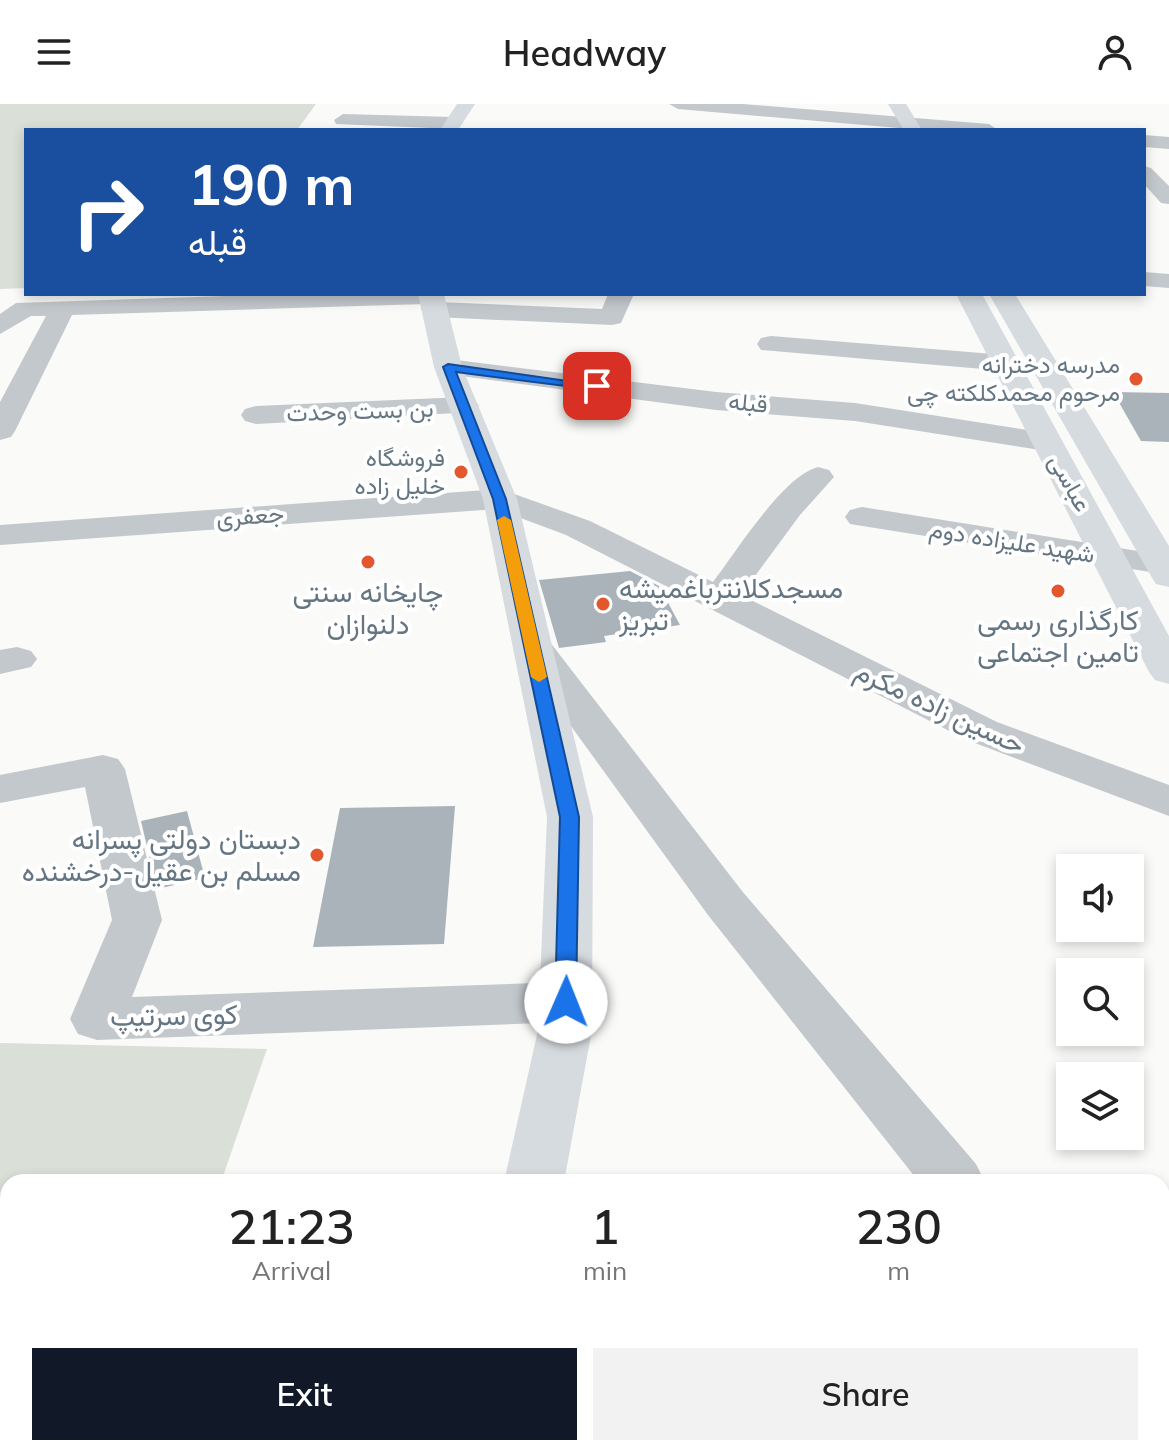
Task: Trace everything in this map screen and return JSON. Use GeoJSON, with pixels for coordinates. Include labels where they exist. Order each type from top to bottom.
{"type":"FeatureCollection","features":[{"type":"Feature","properties":{"kind":"main road"},"geometry":{"type":"LineString","coordinates":[[452,126],[466,104]]}},
{"type":"Feature","properties":{"kind":"main road","name":"عباسى"},"geometry":{"type":"LineString","coordinates":[[970,296],[1169,672]]}},
{"type":"Feature","properties":{"kind":"main road","name":"عباسى"},"geometry":{"type":"LineString","coordinates":[[1003,296],[1166,571]]}},
{"type":"Feature","properties":{"kind":"main road"},"geometry":{"type":"LineString","coordinates":[[432,299],[448,367],[500,499],[570,817],[565,1030],[536,1174]]}},
{"type":"Feature","properties":{"kind":"main road"},"geometry":{"type":"LineString","coordinates":[[1047,442],[1093,448]]}},
{"type":"Feature","properties":{"kind":"street"},"geometry":{"type":"LineString","coordinates":[[678,104],[876,113],[975,128]]}},
{"type":"Feature","properties":{"kind":"street"},"geometry":{"type":"LineString","coordinates":[[343,120],[452,126]]}},
{"type":"Feature","properties":{"kind":"street"},"geometry":{"type":"LineString","coordinates":[[1146,141],[1169,143]]}},
{"type":"Feature","properties":{"kind":"street"},"geometry":{"type":"LineString","coordinates":[[1146,174],[1169,198]]}},
{"type":"Feature","properties":{"kind":"street"},"geometry":{"type":"LineString","coordinates":[[1146,279],[1169,281]]}},
{"type":"Feature","properties":{"kind":"street"},"geometry":{"type":"LineString","coordinates":[[0,326],[25,308],[432,299],[612,317],[620,296]]}},
{"type":"Feature","properties":{"kind":"street"},"geometry":{"type":"LineString","coordinates":[[0,431],[63,307]]}},
{"type":"Feature","properties":{"kind":"street"},"geometry":{"type":"LineString","coordinates":[[771,344],[1006,363]]}},
{"type":"Feature","properties":{"kind":"street","name":"قبله"},"geometry":{"type":"LineString","coordinates":[[448,367],[716,401],[855,412],[1047,442]]}},
{"type":"Feature","properties":{"kind":"street","name":"بن بست وحدت"},"geometry":{"type":"LineString","coordinates":[[256,415],[464,406]]}},
{"type":"Feature","properties":{"kind":"street"},"geometry":{"type":"LineString","coordinates":[[719,599],[788,508],[818,477]]}},
{"type":"Feature","properties":{"kind":"street","name":"جعفری"},"geometry":{"type":"LineString","coordinates":[[0,535],[500,499]]}},
{"type":"Feature","properties":{"kind":"street","name":"حسین زاده مکرم"},"geometry":{"type":"LineString","coordinates":[[500,499],[578,528],[982,731],[1169,801]]}},
{"type":"Feature","properties":{"kind":"street","name":"شهید علیزاده دوم"},"geometry":{"type":"LineString","coordinates":[[862,517],[1110,557],[1166,571]]}},
{"type":"Feature","properties":{"kind":"street"},"geometry":{"type":"LineString","coordinates":[[532,645],[725,903],[948,1174]]}},
{"type":"Feature","properties":{"kind":"street","name":"کوی سرتیپ"},"geometry":{"type":"LineString","coordinates":[[0,789],[103,769],[137,920],[97,1019],[566,1002]]}},
{"type":"Feature","properties":{"kind":"shaded area"},"geometry":{"type":"Polygon","coordinates":[[[0,104],[316,104],[298,128],[24,128],[24,288],[0,289],[0,104]]]}},
{"type":"Feature","properties":{"kind":"shaded area"},"geometry":{"type":"Polygon","coordinates":[[[0,1043],[267,1049],[224,1174],[0,1174],[0,1043]]]}},
{"type":"Feature","properties":{"kind":"building"},"geometry":{"type":"Polygon","coordinates":[[[1113,392],[1169,393],[1169,442],[1141,441],[1113,392]]]}},
{"type":"Feature","properties":{"kind":"building","name":"مسجدکلانترباغمیشه تبریز"},"geometry":{"type":"Polygon","coordinates":[[[630,571],[659,586],[680,625],[604,636],[606,642],[559,648],[539,580],[630,571]]]}},
{"type":"Feature","properties":{"kind":"building"},"geometry":{"type":"Polygon","coordinates":[[[455,806],[444,944],[313,947],[340,808],[455,806]]]}},
{"type":"Feature","properties":{"kind":"building"},"geometry":{"type":"Polygon","coordinates":[[[187,811],[205,878],[157,889],[141,821],[187,811]]]}},
{"type":"Feature","properties":{"kind":"slow traffic"},"geometry":{"type":"LineString","coordinates":[[504,520],[539,677]]}},
{"type":"Feature","properties":{"kind":"place","name":"مدرسه دخترانه مرحوم محمدکلکته چی"},"geometry":{"type":"Point","coordinates":[1136,379]}},
{"type":"Feature","properties":{"kind":"place","name":"فروشگاه خلیل زاده"},"geometry":{"type":"Point","coordinates":[461,472]}},
{"type":"Feature","properties":{"kind":"place","name":"چایخانه سنتی دلنوازان"},"geometry":{"type":"Point","coordinates":[368,562]}},
{"type":"Feature","properties":{"kind":"place","name":"کارگذاری رسمی تامین اجتماعی"},"geometry":{"type":"Point","coordinates":[1058,591]}},
{"type":"Feature","properties":{"kind":"place","name":"مسجدکلانترباغمیشه تبریز"},"geometry":{"type":"Point","coordinates":[603,604]}},
{"type":"Feature","properties":{"kind":"place","name":"دبستان دولتی پسرانه مسلم بن عقیل-درخشنده"},"geometry":{"type":"Point","coordinates":[317,855]}},
{"type":"Feature","properties":{"kind":"route"},"geometry":{"type":"LineString","coordinates":[[566,1002],[570,817],[500,499],[448,367],[597,386]]}}]}
